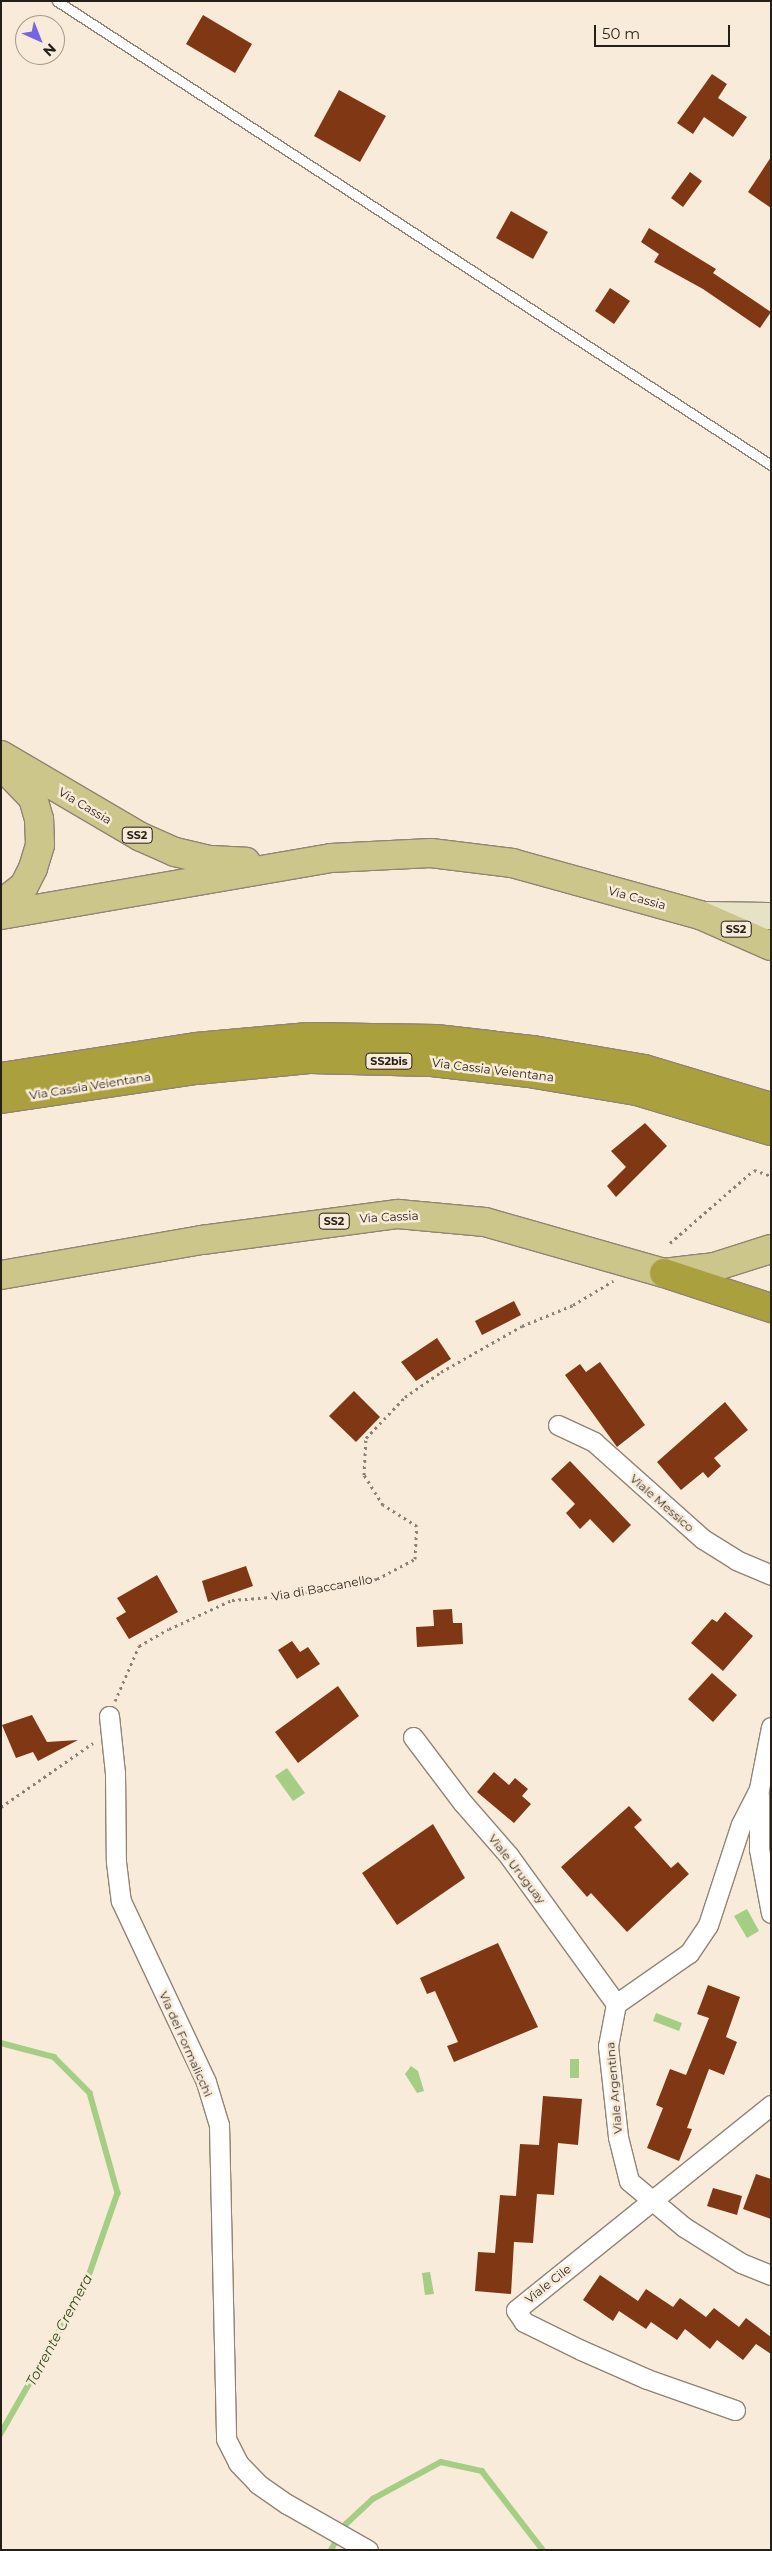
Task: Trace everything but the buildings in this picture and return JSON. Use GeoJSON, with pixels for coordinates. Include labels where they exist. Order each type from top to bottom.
{"type":"FeatureCollection","features":[{"type":"Feature","properties":{"kind":"highway","name":"Via Cassia Veientana"},"geometry":{"type":"LineString","coordinates":[[1,1077],[196,1047],[300,1038],[436,1040],[533,1050],[644,1069],[771,1107]]}},
{"type":"Feature","properties":{"kind":"highway","name":"Via Cassia Veientana"},"geometry":{"type":"LineString","coordinates":[[1,1099],[196,1070],[311,1059],[432,1062],[529,1073],[637,1091],[771,1131]]}},
{"type":"Feature","properties":{"kind":"highway","name":"SS2"},"geometry":{"type":"LineString","coordinates":[[664,1273],[771,1308]]}},
{"type":"Feature","properties":{"kind":"main road","name":"Via Cassia"},"geometry":{"type":"LineString","coordinates":[[1,755],[97,814],[175,852],[211,860],[290,865]]}},
{"type":"Feature","properties":{"kind":"main road"},"geometry":{"type":"LineString","coordinates":[[1,766],[20,781],[33,798],[39,819],[40,845],[34,868],[24,886],[1,904]]}},
{"type":"Feature","properties":{"kind":"main road","name":"Via Cassia"},"geometry":{"type":"LineString","coordinates":[[1,915],[290,865],[381,854],[474,856],[512,863],[700,915],[771,946]]}},
{"type":"Feature","properties":{"kind":"main road","name":"Via Cassia"},"geometry":{"type":"LineString","coordinates":[[1,1275],[202,1240],[398,1214],[485,1222],[664,1273],[714,1268],[771,1249]]}},
{"type":"Feature","properties":{"kind":"street"},"geometry":{"type":"LineString","coordinates":[[700,915],[771,916]]}},
{"type":"Feature","properties":{"kind":"street","name":"Viale Messico"},"geometry":{"type":"LineString","coordinates":[[558,1425],[594,1442],[709,1542],[736,1560],[771,1575]]}},
{"type":"Feature","properties":{"kind":"street","name":"Via dei Formalicchi"},"geometry":{"type":"LineString","coordinates":[[109,1716],[116,1773],[116,1862],[121,1901],[206,2082],[219,2125],[226,2439],[238,2463],[258,2484],[287,2504],[365,2548]]}},
{"type":"Feature","properties":{"kind":"street"},"geometry":{"type":"LineString","coordinates":[[771,1727],[759,1789],[771,1913]]}},
{"type":"Feature","properties":{"kind":"street","name":"Viale Uruguay"},"geometry":{"type":"LineString","coordinates":[[413,1737],[463,1803],[509,1856],[616,2004]]}},
{"type":"Feature","properties":{"kind":"street"},"geometry":{"type":"LineString","coordinates":[[616,2004],[689,1953],[708,1925],[741,1824],[759,1789]]}},
{"type":"Feature","properties":{"kind":"street","name":"Viale Argentina"},"geometry":{"type":"LineString","coordinates":[[616,2004],[608,2046],[618,2137],[629,2181],[684,2227],[741,2263],[771,2275]]}},
{"type":"Feature","properties":{"kind":"street","name":"Viale Cile"},"geometry":{"type":"LineString","coordinates":[[735,2410],[647,2379],[581,2350],[524,2322],[516,2310],[771,2105]]}},
{"type":"Feature","properties":{"kind":"lane"},"geometry":{"type":"LineString","coordinates":[[57,1],[771,465]]}},
{"type":"Feature","properties":{"kind":"path"},"geometry":{"type":"LineString","coordinates":[[670,1243],[754,1170],[771,1176]]}},
{"type":"Feature","properties":{"kind":"path","name":"Via di Baccanello"},"geometry":{"type":"LineString","coordinates":[[1,1807],[97,1741],[140,1646],[169,1629],[232,1600],[285,1596],[377,1579],[415,1559],[417,1526],[383,1505],[364,1475],[366,1438],[405,1397],[441,1372],[522,1326],[572,1305],[619,1277]]}},
{"type":"Feature","properties":{"kind":"shaded area"},"geometry":{"type":"Polygon","coordinates":[[[287,1768],[305,1793],[293,1801],[275,1776],[287,1768]]]}},
{"type":"Feature","properties":{"kind":"shaded area"},"geometry":{"type":"Polygon","coordinates":[[[747,1909],[759,1931],[747,1938],[734,1916],[747,1909]]]}},
{"type":"Feature","properties":{"kind":"shaded area"},"geometry":{"type":"Polygon","coordinates":[[[656,2013],[682,2023],[679,2031],[653,2021],[656,2013]]]}},
{"type":"Feature","properties":{"kind":"shaded area"},"geometry":{"type":"Polygon","coordinates":[[[570,2059],[579,2059],[579,2078],[570,2078],[570,2059]]]}},
{"type":"Feature","properties":{"kind":"shaded area"},"geometry":{"type":"Polygon","coordinates":[[[411,2066],[418,2071],[424,2091],[417,2093],[405,2074],[411,2066]]]}},
{"type":"Feature","properties":{"kind":"shaded area"},"geometry":{"type":"Polygon","coordinates":[[[430,2272],[434,2294],[425,2295],[422,2273],[430,2272]]]}},
{"type":"Feature","properties":{"kind":"waterway","name":"Torrente Cremera"},"geometry":{"type":"LineString","coordinates":[[1,2043],[54,2057],[90,2093],[118,2193],[86,2285],[1,2434]]}},
{"type":"Feature","properties":{"kind":"waterway","name":"Torrente Cremera"},"geometry":{"type":"LineString","coordinates":[[331,2550],[346,2524],[373,2499],[441,2462],[482,2471],[543,2550]]}}]}
